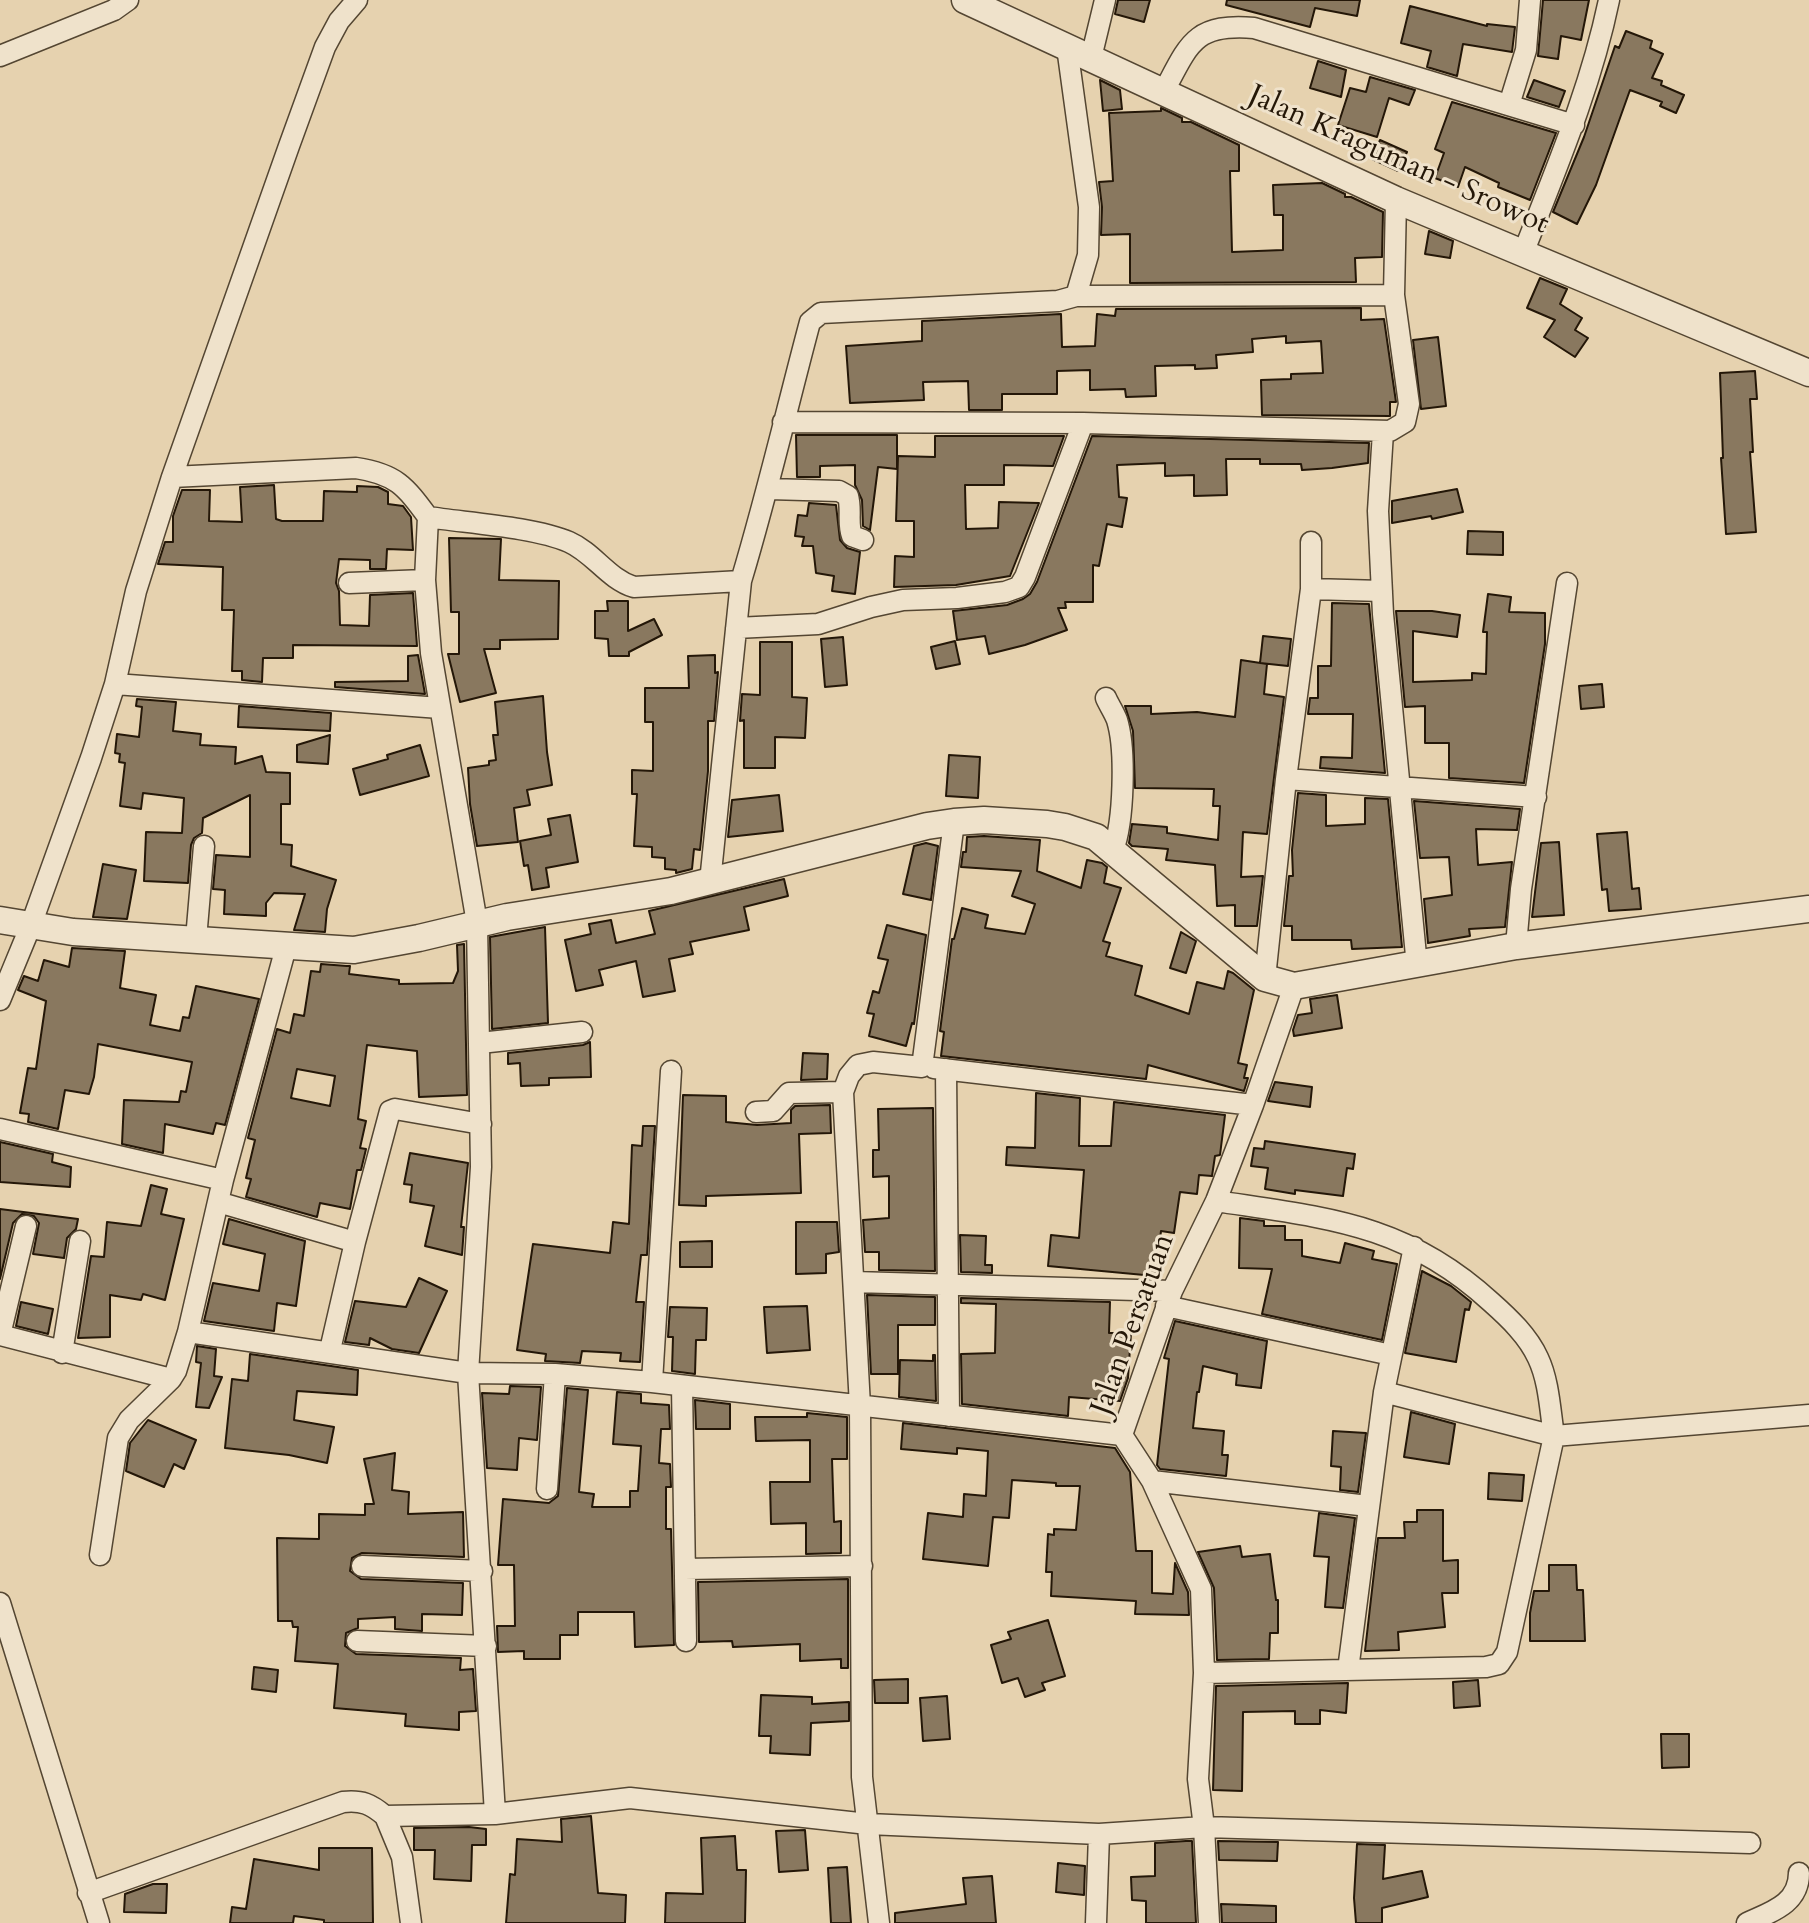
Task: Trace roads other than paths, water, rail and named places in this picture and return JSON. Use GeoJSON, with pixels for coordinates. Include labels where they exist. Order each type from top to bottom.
{"type":"FeatureCollection","features":[{"type":"Feature","properties":{"kind":"street"},"geometry":{"type":"LineString","coordinates":[[0,56],[114,10],[128,0]]}},
{"type":"Feature","properties":{"kind":"street"},"geometry":{"type":"LineString","coordinates":[[0,1000],[31,925],[115,684],[136,591],[172,477],[325,47],[339,21],[357,0]]}},
{"type":"Feature","properties":{"kind":"street","name":"Jalan Kraguman - Srowot"},"geometry":{"type":"LineString","coordinates":[[965,0],[1396,200],[1524,251],[1809,373]]}},
{"type":"Feature","properties":{"kind":"street"},"geometry":{"type":"LineString","coordinates":[[1076,296],[1088,255],[1089,207],[1079,53],[1105,0]]}},
{"type":"Feature","properties":{"kind":"street"},"geometry":{"type":"LineString","coordinates":[[1509,105],[1526,50],[1530,0]]}},
{"type":"Feature","properties":{"kind":"street"},"geometry":{"type":"LineString","coordinates":[[1524,251],[1574,125],[1603,31],[1609,0]]}},
{"type":"Feature","properties":{"kind":"street"},"geometry":{"type":"LineString","coordinates":[[1163,93],[1180,61],[1207,31],[1226,26],[1254,28],[1574,125]]}},
{"type":"Feature","properties":{"kind":"street"},"geometry":{"type":"LineString","coordinates":[[783,422],[1083,423],[1383,432],[1405,422],[1409,404],[1394,295],[1396,200]]}},
{"type":"Feature","properties":{"kind":"street"},"geometry":{"type":"LineString","coordinates":[[710,882],[741,581],[769,489],[810,322],[821,313],[1058,301],[1076,296],[1394,295]]}},
{"type":"Feature","properties":{"kind":"street"},"geometry":{"type":"LineString","coordinates":[[736,628],[818,624],[903,600],[957,598],[1005,592],[1019,587],[1083,423]]}},
{"type":"Feature","properties":{"kind":"street"},"geometry":{"type":"LineString","coordinates":[[1383,432],[1378,511],[1382,591],[1417,966]]}},
{"type":"Feature","properties":{"kind":"street"},"geometry":{"type":"LineString","coordinates":[[172,477],[356,468],[380,471],[401,484],[428,517],[425,580],[440,708],[477,923],[481,1167],[468,1373],[495,1814]]}},
{"type":"Feature","properties":{"kind":"street"},"geometry":{"type":"LineString","coordinates":[[769,489],[839,491],[848,496],[851,506],[849,527],[852,536],[863,540]]}},
{"type":"Feature","properties":{"kind":"street"},"geometry":{"type":"LineString","coordinates":[[428,517],[545,534],[566,540],[582,548],[623,583],[634,587],[741,581]]}},
{"type":"Feature","properties":{"kind":"street"},"geometry":{"type":"LineString","coordinates":[[1265,978],[1286,779],[1311,589],[1311,542]]}},
{"type":"Feature","properties":{"kind":"street"},"geometry":{"type":"LineString","coordinates":[[349,583],[425,580]]}},
{"type":"Feature","properties":{"kind":"street"},"geometry":{"type":"LineString","coordinates":[[1516,946],[1521,889],[1567,583]]}},
{"type":"Feature","properties":{"kind":"street"},"geometry":{"type":"LineString","coordinates":[[1311,589],[1382,591]]}},
{"type":"Feature","properties":{"kind":"street"},"geometry":{"type":"LineString","coordinates":[[115,684],[440,708]]}},
{"type":"Feature","properties":{"kind":"street"},"geometry":{"type":"LineString","coordinates":[[1106,698],[1117,719],[1123,752],[1118,836],[1113,850]]}},
{"type":"Feature","properties":{"kind":"street"},"geometry":{"type":"LineString","coordinates":[[1286,779],[1536,797]]}},
{"type":"Feature","properties":{"kind":"street"},"geometry":{"type":"LineString","coordinates":[[0,920],[114,935],[354,950],[477,923],[618,901],[710,882],[927,826],[984,820],[1065,827],[1096,837],[1265,978],[1294,986],[1516,946],[1809,909]]}},
{"type":"Feature","properties":{"kind":"street"},"geometry":{"type":"LineString","coordinates":[[922,1067],[954,822]]}},
{"type":"Feature","properties":{"kind":"street"},"geometry":{"type":"LineString","coordinates":[[196,939],[204,846]]}},
{"type":"Feature","properties":{"kind":"street"},"geometry":{"type":"LineString","coordinates":[[100,1555],[118,1438],[129,1420],[171,1379],[188,1332],[223,1180],[286,947]]}},
{"type":"Feature","properties":{"kind":"street","name":"Jalan Persatuan"},"geometry":{"type":"LineString","coordinates":[[1209,1923],[1198,1779],[1204,1673],[1201,1589],[1152,1481],[1122,1435],[1169,1298],[1216,1201],[1294,986]]}},
{"type":"Feature","properties":{"kind":"street"},"geometry":{"type":"LineString","coordinates":[[480,1043],[582,1032]]}},
{"type":"Feature","properties":{"kind":"street"},"geometry":{"type":"LineString","coordinates":[[879,1923],[862,1777],[860,1406],[843,1092],[849,1076],[858,1065],[873,1062],[1253,1105]]}},
{"type":"Feature","properties":{"kind":"street"},"geometry":{"type":"LineString","coordinates":[[946,1069],[949,1416]]}},
{"type":"Feature","properties":{"kind":"street"},"geometry":{"type":"LineString","coordinates":[[652,1382],[671,1071]]}},
{"type":"Feature","properties":{"kind":"street"},"geometry":{"type":"LineString","coordinates":[[756,1112],[773,1111],[789,1093],[843,1092]]}},
{"type":"Feature","properties":{"kind":"street"},"geometry":{"type":"LineString","coordinates":[[330,1350],[390,1111],[481,1124]]}},
{"type":"Feature","properties":{"kind":"street"},"geometry":{"type":"LineString","coordinates":[[0,1129],[223,1180]]}},
{"type":"Feature","properties":{"kind":"street"},"geometry":{"type":"LineString","coordinates":[[1204,1673],[1486,1667],[1499,1664],[1507,1652],[1554,1436],[1548,1394],[1538,1358],[1513,1321],[1459,1275],[1414,1247],[1373,1230],[1332,1219],[1216,1201]]}},
{"type":"Feature","properties":{"kind":"street"},"geometry":{"type":"LineString","coordinates":[[218,1202],[355,1242]]}},
{"type":"Feature","properties":{"kind":"street"},"geometry":{"type":"LineString","coordinates":[[26,1226],[0,1335],[171,1379]]}},
{"type":"Feature","properties":{"kind":"street"},"geometry":{"type":"LineString","coordinates":[[62,1353],[80,1241]]}},
{"type":"Feature","properties":{"kind":"street"},"geometry":{"type":"LineString","coordinates":[[1348,1670],[1384,1392],[1414,1247]]}},
{"type":"Feature","properties":{"kind":"street"},"geometry":{"type":"LineString","coordinates":[[854,1282],[1169,1298],[1391,1355]]}},
{"type":"Feature","properties":{"kind":"street"},"geometry":{"type":"LineString","coordinates":[[188,1332],[330,1350],[468,1373],[555,1374],[652,1382],[1122,1435]]}},
{"type":"Feature","properties":{"kind":"street"},"geometry":{"type":"LineString","coordinates":[[547,1489],[555,1374]]}},
{"type":"Feature","properties":{"kind":"street"},"geometry":{"type":"LineString","coordinates":[[682,1386],[686,1641]]}},
{"type":"Feature","properties":{"kind":"street"},"geometry":{"type":"LineString","coordinates":[[1384,1392],[1554,1436],[1809,1415]]}},
{"type":"Feature","properties":{"kind":"street"},"geometry":{"type":"LineString","coordinates":[[1152,1481],[1368,1506]]}},
{"type":"Feature","properties":{"kind":"street"},"geometry":{"type":"LineString","coordinates":[[362,1566],[482,1571]]}},
{"type":"Feature","properties":{"kind":"street"},"geometry":{"type":"LineString","coordinates":[[685,1569],[862,1566]]}},
{"type":"Feature","properties":{"kind":"street"},"geometry":{"type":"LineString","coordinates":[[2,1614],[99,1923]]}},
{"type":"Feature","properties":{"kind":"street"},"geometry":{"type":"LineString","coordinates":[[357,1641],[486,1646]]}},
{"type":"Feature","properties":{"kind":"street"},"geometry":{"type":"LineString","coordinates":[[385,1816],[495,1814],[630,1798],[868,1824],[1099,1834],[1204,1827],[1750,1843]]}},
{"type":"Feature","properties":{"kind":"street"},"geometry":{"type":"LineString","coordinates":[[88,1893],[343,1802],[369,1803],[385,1816],[402,1857],[411,1923]]}},
{"type":"Feature","properties":{"kind":"street"},"geometry":{"type":"LineString","coordinates":[[1096,1923],[1099,1834]]}},
{"type":"Feature","properties":{"kind":"street"},"geometry":{"type":"LineString","coordinates":[[1747,1923],[1787,1903],[1799,1883],[1799,1873]]}}]}
